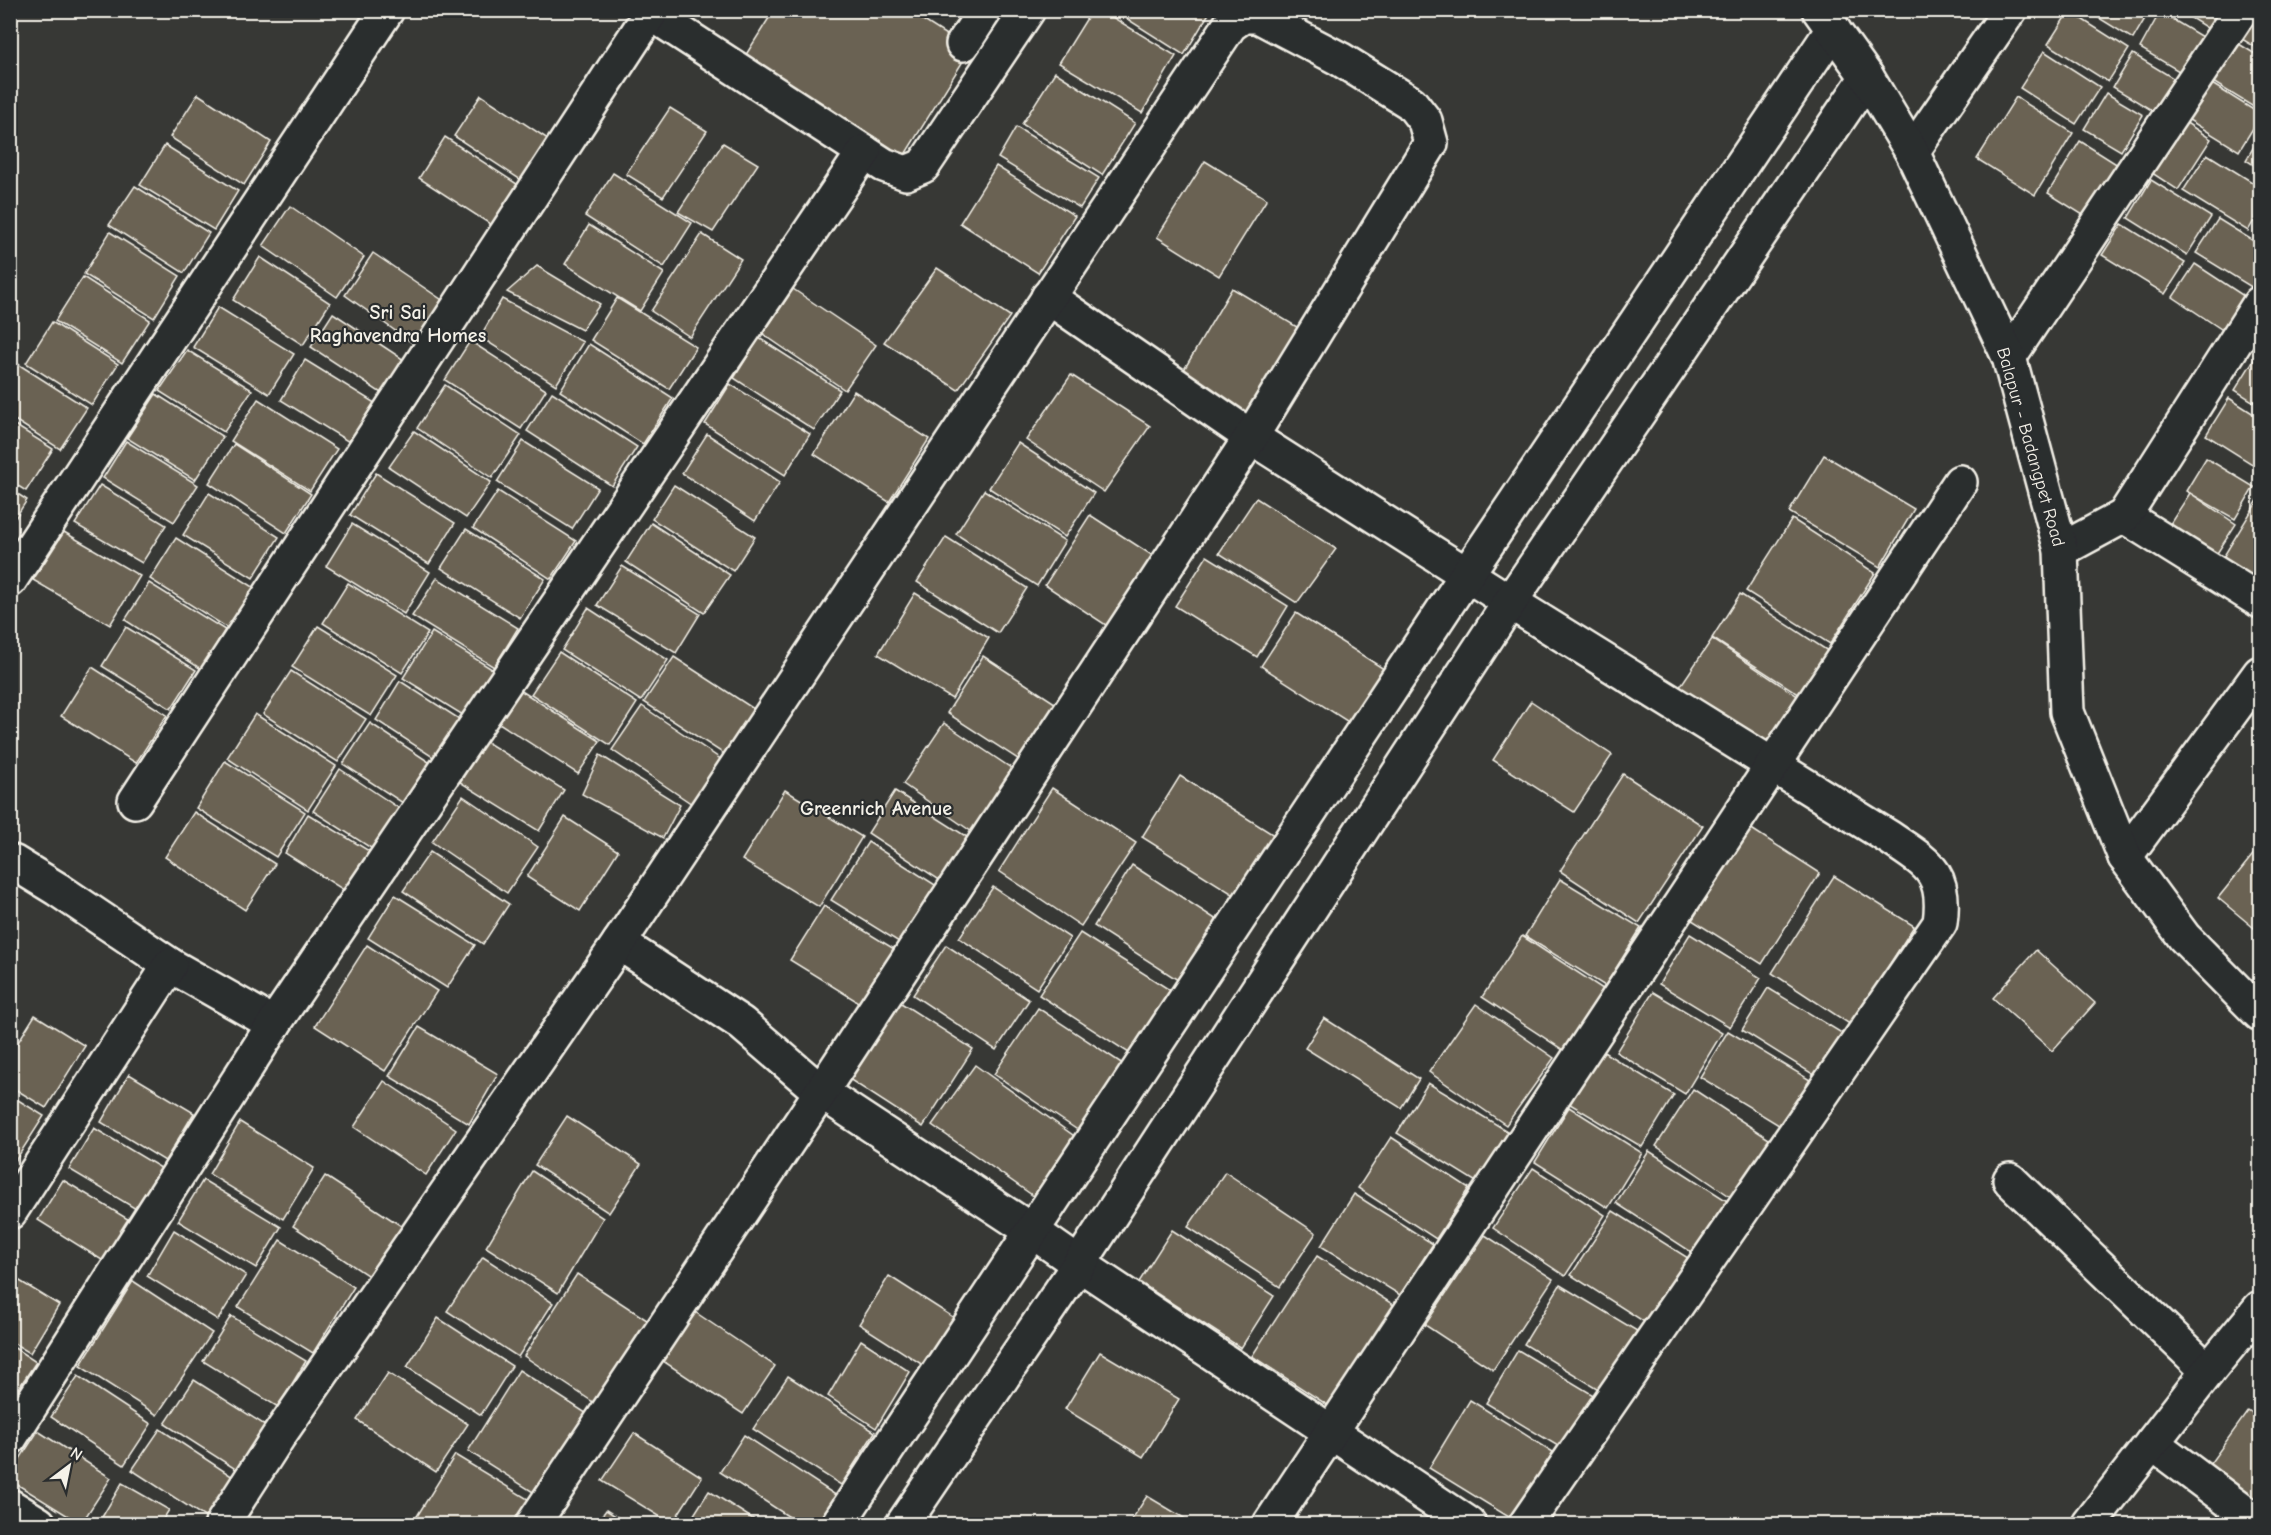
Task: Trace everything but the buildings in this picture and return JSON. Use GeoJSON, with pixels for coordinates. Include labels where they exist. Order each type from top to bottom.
{"type":"FeatureCollection","features":[{"type":"Feature","properties":{"kind":"street"},"geometry":{"type":"LineString","coordinates":[[10,580],[387,10]]}},
{"type":"Feature","properties":{"kind":"street"},"geometry":{"type":"LineString","coordinates":[[963,44],[985,10]]}},
{"type":"Feature","properties":{"kind":"street"},"geometry":{"type":"LineString","coordinates":[[135,801],[648,12],[884,165],[906,173],[923,166],[1028,10]]}},
{"type":"Feature","properties":{"kind":"street"},"geometry":{"type":"LineString","coordinates":[[1912,152],[2010,10]]}},
{"type":"Feature","properties":{"kind":"street"},"geometry":{"type":"LineString","coordinates":[[2009,357],[2241,10]]}},
{"type":"Feature","properties":{"kind":"street"},"geometry":{"type":"LineString","coordinates":[[222,1524],[291,1418],[619,943],[1230,25],[1243,16],[1258,16],[1340,59],[1411,104],[1425,121],[1431,143],[1251,436],[821,1092],[533,1524]]}},
{"type":"Feature","properties":{"kind":"street"},"geometry":{"type":"LineString","coordinates":[[838,1524],[1467,574],[1826,20]]}},
{"type":"Feature","properties":{"kind":"street","name":"Balapur - Badangpet Road"},"geometry":{"type":"LineString","coordinates":[[1826,20],[1867,76],[1912,152],[2009,357],[2061,550],[2067,712],[2125,857],[2184,937],[2260,1014]]}},
{"type":"Feature","properties":{"kind":"street"},"geometry":{"type":"LineString","coordinates":[[903,1524],[1079,1264],[1510,602],[1867,76]]}},
{"type":"Feature","properties":{"kind":"street"},"geometry":{"type":"LineString","coordinates":[[10,1438],[274,1024],[864,152]]}},
{"type":"Feature","properties":{"kind":"street"},"geometry":{"type":"LineString","coordinates":[[1048,297],[1251,436],[1510,602],[1928,864],[1941,887],[1940,923],[1526,1524]]}},
{"type":"Feature","properties":{"kind":"street"},"geometry":{"type":"LineString","coordinates":[[2061,550],[2124,516],[2260,303]]}},
{"type":"Feature","properties":{"kind":"street"},"geometry":{"type":"LineString","coordinates":[[1270,1524],[1960,482]]}},
{"type":"Feature","properties":{"kind":"street"},"geometry":{"type":"LineString","coordinates":[[2124,516],[2260,601]]}},
{"type":"Feature","properties":{"kind":"street"},"geometry":{"type":"LineString","coordinates":[[2125,857],[2260,673]]}},
{"type":"Feature","properties":{"kind":"street"},"geometry":{"type":"LineString","coordinates":[[10,863],[13,862],[57,889],[170,965],[274,1024]]}},
{"type":"Feature","properties":{"kind":"street"},"geometry":{"type":"LineString","coordinates":[[619,943],[741,1023],[821,1092],[1469,1524]]}},
{"type":"Feature","properties":{"kind":"street"},"geometry":{"type":"LineString","coordinates":[[10,1212],[170,965]]}},
{"type":"Feature","properties":{"kind":"street"},"geometry":{"type":"LineString","coordinates":[[2010,1180],[2208,1371]]}},
{"type":"Feature","properties":{"kind":"street"},"geometry":{"type":"LineString","coordinates":[[2089,1524],[2260,1308]]}},
{"type":"Feature","properties":{"kind":"street"},"geometry":{"type":"LineString","coordinates":[[2152,1443],[2260,1524]]}},
{"type":"Feature","properties":{"kind":"street"},"geometry":{"type":"LineString","coordinates":[[10,1506],[39,1524]]}},
{"type":"Feature","properties":{"kind":"district","name":"Sri Sai Raghavendra Homes"},"geometry":{"type":"Point","coordinates":[398,324]}},
{"type":"Feature","properties":{"kind":"district","name":"Greenrich Avenue"},"geometry":{"type":"Point","coordinates":[876,808]}}]}
